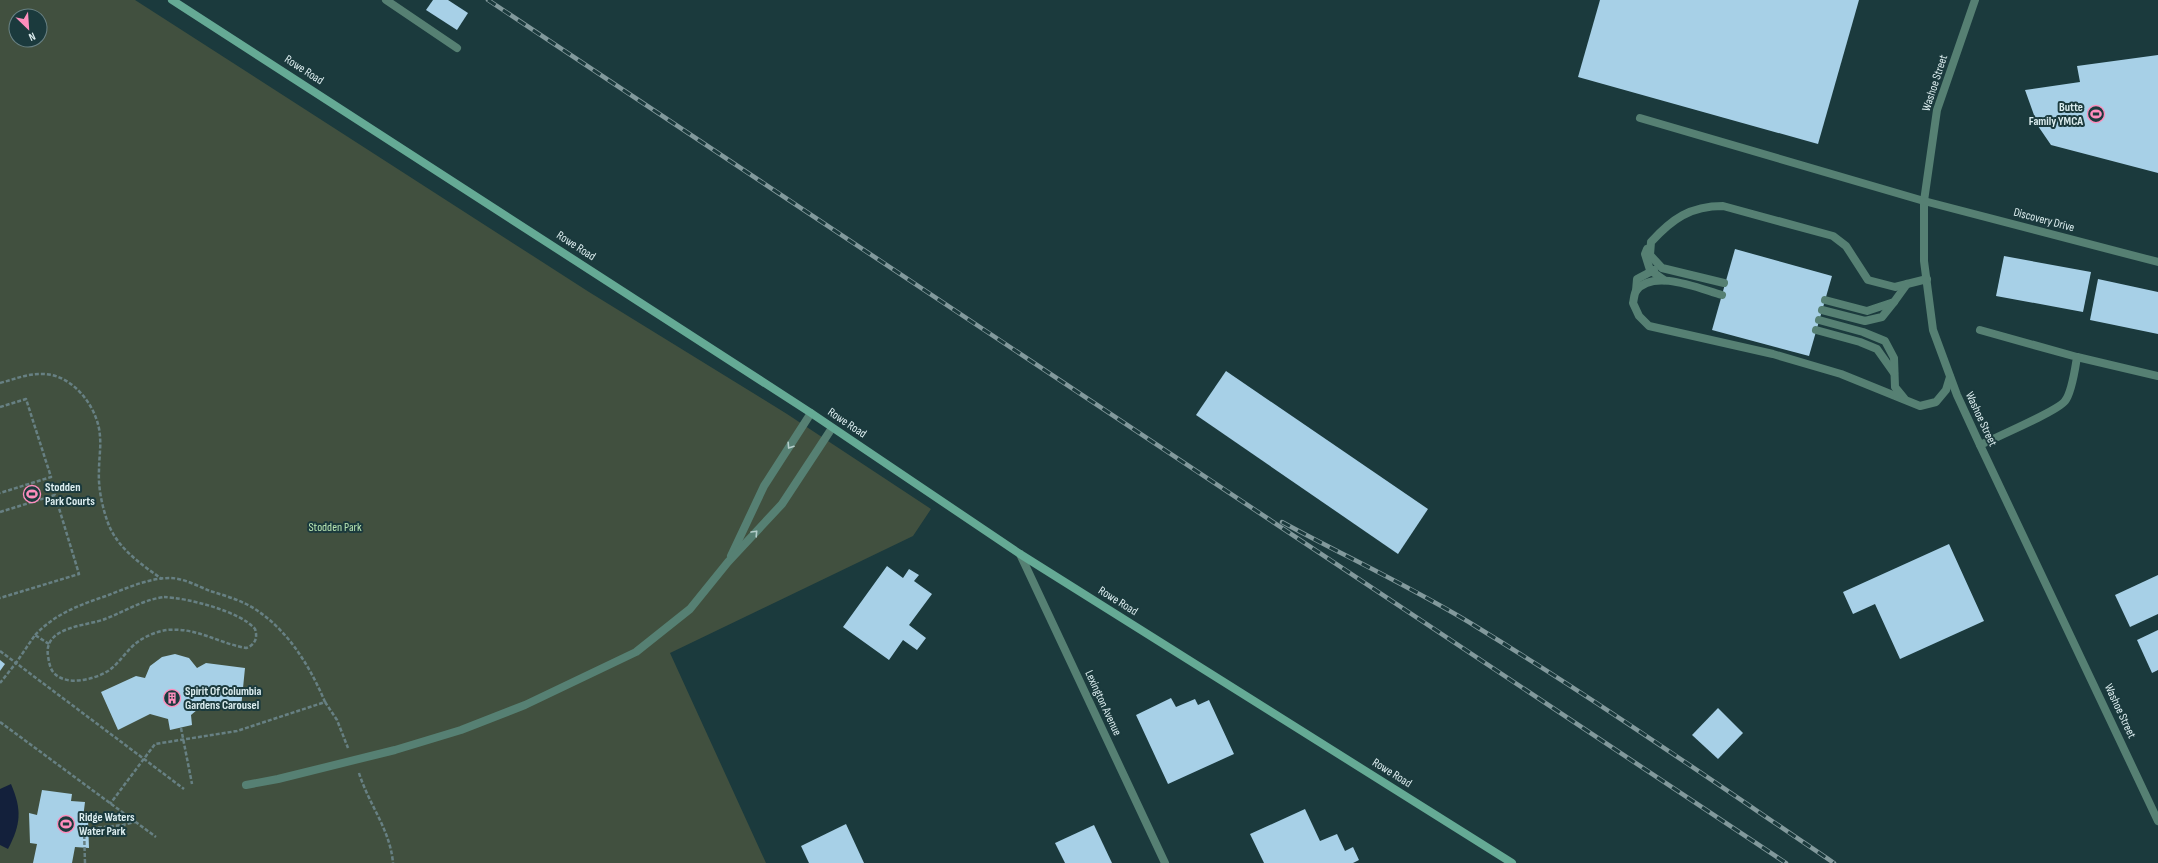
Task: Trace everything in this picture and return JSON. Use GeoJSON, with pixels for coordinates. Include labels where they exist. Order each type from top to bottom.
{"type":"FeatureCollection","features":[{"type":"Feature","properties":{"kind":"main road","name":"Rowe Road"},"geometry":{"type":"LineString","coordinates":[[172,0],[811,413],[1020,554],[1512,863]]}},
{"type":"Feature","properties":{"kind":"street"},"geometry":{"type":"LineString","coordinates":[[386,0],[457,48]]}},
{"type":"Feature","properties":{"kind":"street","name":"Washoe Street"},"geometry":{"type":"LineString","coordinates":[[1975,0],[1937,110],[1924,201],[1924,261],[1933,330],[1950,376],[1980,445],[2158,821]]}},
{"type":"Feature","properties":{"kind":"street","name":"Discovery Drive"},"geometry":{"type":"LineString","coordinates":[[1640,118],[1924,201],[2158,262]]}},
{"type":"Feature","properties":{"kind":"street"},"geometry":{"type":"LineString","coordinates":[[1664,280],[1650,270],[1644,254],[1650,242],[1663,228],[1682,214],[1706,206],[1723,206],[1833,236],[1846,246],[1868,280],[1895,287],[1927,279]]}},
{"type":"Feature","properties":{"kind":"street"},"geometry":{"type":"LineString","coordinates":[[1650,242],[1650,255],[1662,268]]}},
{"type":"Feature","properties":{"kind":"street"},"geometry":{"type":"LineString","coordinates":[[1724,283],[1662,268],[1650,270],[1637,279],[1633,303],[1639,316],[1649,326],[1773,354],[1841,374],[1920,406],[1936,402],[1946,390],[1950,376]]}},
{"type":"Feature","properties":{"kind":"street"},"geometry":{"type":"LineString","coordinates":[[1636,291],[1650,281],[1664,280],[1722,295]]}},
{"type":"Feature","properties":{"kind":"street"},"geometry":{"type":"LineString","coordinates":[[1822,310],[1865,321],[1882,317],[1908,284]]}},
{"type":"Feature","properties":{"kind":"street"},"geometry":{"type":"LineString","coordinates":[[1825,300],[1867,311],[1894,302]]}},
{"type":"Feature","properties":{"kind":"street"},"geometry":{"type":"LineString","coordinates":[[1820,320],[1862,332],[1885,341],[1894,358],[1895,387],[1905,400]]}},
{"type":"Feature","properties":{"kind":"street"},"geometry":{"type":"LineString","coordinates":[[1816,330],[1860,342],[1877,349],[1894,373]]}},
{"type":"Feature","properties":{"kind":"street"},"geometry":{"type":"LineString","coordinates":[[1980,330],[2077,357],[2158,376]]}},
{"type":"Feature","properties":{"kind":"street"},"geometry":{"type":"LineString","coordinates":[[1980,445],[2065,402],[2072,382],[2077,357]]}},
{"type":"Feature","properties":{"kind":"street"},"geometry":{"type":"LineString","coordinates":[[728,562],[764,486],[811,413]]}},
{"type":"Feature","properties":{"kind":"street"},"geometry":{"type":"LineString","coordinates":[[246,785],[278,779],[396,750],[460,730],[525,705],[636,652],[690,609],[728,562],[782,504],[832,428]]}},
{"type":"Feature","properties":{"kind":"street","name":"Lexington Avenue"},"geometry":{"type":"LineString","coordinates":[[1020,554],[1165,863]]}},
{"type":"Feature","properties":{"kind":"path"},"geometry":{"type":"LineString","coordinates":[[0,383],[30,374],[46,374],[62,379],[77,390],[89,402],[96,417],[100,436],[98,472],[100,494],[109,525],[124,548],[135,559],[162,580]]}},
{"type":"Feature","properties":{"kind":"path"},"geometry":{"type":"LineString","coordinates":[[0,407],[26,400],[51,477],[0,493]]}},
{"type":"Feature","properties":{"kind":"path"},"geometry":{"type":"LineString","coordinates":[[0,512],[55,495],[80,574],[0,598]]}},
{"type":"Feature","properties":{"kind":"path"},"geometry":{"type":"LineString","coordinates":[[0,683],[35,635],[49,621],[74,607],[145,583],[170,578],[188,582],[237,600],[263,615],[299,652],[314,676],[325,702],[337,720],[348,748]]}},
{"type":"Feature","properties":{"kind":"path"},"geometry":{"type":"LineString","coordinates":[[164,597],[192,600],[237,617],[253,627],[257,637],[253,644],[246,648],[193,631],[161,631],[139,641],[108,670],[90,678],[74,681],[66,680],[54,673],[47,654],[49,644],[64,630],[104,620],[148,600],[164,597]]}},
{"type":"Feature","properties":{"kind":"path"},"geometry":{"type":"LineString","coordinates":[[35,635],[49,644]]}},
{"type":"Feature","properties":{"kind":"path"},"geometry":{"type":"LineString","coordinates":[[0,651],[184,789]]}},
{"type":"Feature","properties":{"kind":"path"},"geometry":{"type":"LineString","coordinates":[[110,804],[155,744],[250,728],[325,702]]}},
{"type":"Feature","properties":{"kind":"path"},"geometry":{"type":"LineString","coordinates":[[0,722],[156,837]]}},
{"type":"Feature","properties":{"kind":"path"},"geometry":{"type":"LineString","coordinates":[[181,728],[192,784]]}},
{"type":"Feature","properties":{"kind":"path"},"geometry":{"type":"LineString","coordinates":[[359,773],[367,796],[385,828],[390,843],[393,863]]}},
{"type":"Feature","properties":{"kind":"path"},"geometry":{"type":"LineString","coordinates":[[85,863],[84,829],[123,825],[135,822]]}},
{"type":"Feature","properties":{"kind":"green space","name":"Stodden Park"},"geometry":{"type":"Polygon","coordinates":[[[0,0],[135,0],[589,292],[787,414],[931,509],[913,536],[670,653],[766,863],[0,863],[0,0]]]}},
{"type":"Feature","properties":{"kind":"water"},"geometry":{"type":"Polygon","coordinates":[[[11,784],[17,802],[18,824],[8,849],[0,845],[0,789],[11,784]]]}},
{"type":"Feature","properties":{"kind":"building"},"geometry":{"type":"Polygon","coordinates":[[[433,0],[448,0],[468,13],[457,30],[426,10],[433,0]]]}},
{"type":"Feature","properties":{"kind":"building"},"geometry":{"type":"Polygon","coordinates":[[[1600,0],[1859,0],[1818,144],[1578,77],[1600,0]]]}},
{"type":"Feature","properties":{"kind":"building","name":"Butte Family YMCA"},"geometry":{"type":"Polygon","coordinates":[[[2158,55],[2158,173],[2051,145],[2038,126],[2025,90],[2080,82],[2077,66],[2158,55]]]}},
{"type":"Feature","properties":{"kind":"building"},"geometry":{"type":"Polygon","coordinates":[[[1735,249],[1832,276],[1809,356],[1712,330],[1735,249]]]}},
{"type":"Feature","properties":{"kind":"building"},"geometry":{"type":"Polygon","coordinates":[[[2004,256],[2091,272],[2083,312],[1996,296],[2004,256]]]}},
{"type":"Feature","properties":{"kind":"building"},"geometry":{"type":"Polygon","coordinates":[[[2098,279],[2158,292],[2158,334],[2090,320],[2098,279]]]}},
{"type":"Feature","properties":{"kind":"building"},"geometry":{"type":"Polygon","coordinates":[[[1226,371],[1428,509],[1398,554],[1196,415],[1226,371]]]}},
{"type":"Feature","properties":{"kind":"building"},"geometry":{"type":"Polygon","coordinates":[[[1949,544],[1984,621],[1900,659],[1875,604],[1853,614],[1843,592],[1949,544]]]}},
{"type":"Feature","properties":{"kind":"building"},"geometry":{"type":"Polygon","coordinates":[[[887,566],[903,578],[909,569],[919,575],[914,581],[932,594],[909,625],[926,638],[917,650],[903,640],[889,660],[843,627],[887,566]]]}},
{"type":"Feature","properties":{"kind":"building"},"geometry":{"type":"Polygon","coordinates":[[[2158,575],[2158,614],[2130,627],[2115,595],[2158,575]]]}},
{"type":"Feature","properties":{"kind":"building"},"geometry":{"type":"Polygon","coordinates":[[[2158,630],[2158,670],[2152,673],[2137,640],[2158,630]]]}},
{"type":"Feature","properties":{"kind":"building","name":"Spirit Of Columbia Gardens Carousel"},"geometry":{"type":"Polygon","coordinates":[[[175,654],[189,658],[197,668],[206,663],[245,668],[241,708],[204,704],[191,715],[192,725],[170,730],[168,719],[150,714],[118,730],[101,692],[136,676],[145,678],[150,666],[162,657],[175,654]]]}},
{"type":"Feature","properties":{"kind":"building"},"geometry":{"type":"Polygon","coordinates":[[[0,660],[5,664],[0,671],[0,660]]]}},
{"type":"Feature","properties":{"kind":"building"},"geometry":{"type":"Polygon","coordinates":[[[1171,698],[1176,707],[1195,699],[1198,705],[1209,700],[1234,754],[1168,784],[1136,715],[1171,698]]]}},
{"type":"Feature","properties":{"kind":"building"},"geometry":{"type":"Polygon","coordinates":[[[1718,708],[1743,733],[1718,759],[1692,735],[1718,708]]]}},
{"type":"Feature","properties":{"kind":"building","name":"Ridge Waters Water Park"},"geometry":{"type":"Polygon","coordinates":[[[42,790],[72,794],[71,801],[85,802],[83,818],[88,819],[89,848],[75,847],[72,863],[33,863],[37,844],[30,843],[29,813],[37,815],[42,790]]]}},
{"type":"Feature","properties":{"kind":"building"},"geometry":{"type":"Polygon","coordinates":[[[1305,809],[1320,841],[1337,834],[1345,851],[1353,847],[1359,860],[1353,863],[1264,863],[1250,834],[1305,809]]]}},
{"type":"Feature","properties":{"kind":"building"},"geometry":{"type":"Polygon","coordinates":[[[846,824],[864,863],[809,863],[801,846],[846,824]]]}},
{"type":"Feature","properties":{"kind":"building"},"geometry":{"type":"Polygon","coordinates":[[[1094,825],[1112,863],[1065,863],[1055,843],[1094,825]]]}},
{"type":"Feature","properties":{"kind":"railway"},"geometry":{"type":"LineString","coordinates":[[488,0],[1786,863]]}},
{"type":"Feature","properties":{"kind":"railway"},"geometry":{"type":"LineString","coordinates":[[1282,522],[1456,614],[1614,715],[1834,863]]}},
{"type":"Feature","properties":{"kind":"place","name":"Butte Family YMCA"},"geometry":{"type":"Point","coordinates":[2096,114]}},
{"type":"Feature","properties":{"kind":"place","name":"Stodden Park Courts"},"geometry":{"type":"Point","coordinates":[32,494]}},
{"type":"Feature","properties":{"kind":"place","name":"Spirit Of Columbia Gardens Carousel"},"geometry":{"type":"Point","coordinates":[172,698]}},
{"type":"Feature","properties":{"kind":"place","name":"Ridge Waters Water Park"},"geometry":{"type":"Point","coordinates":[66,824]}}]}
